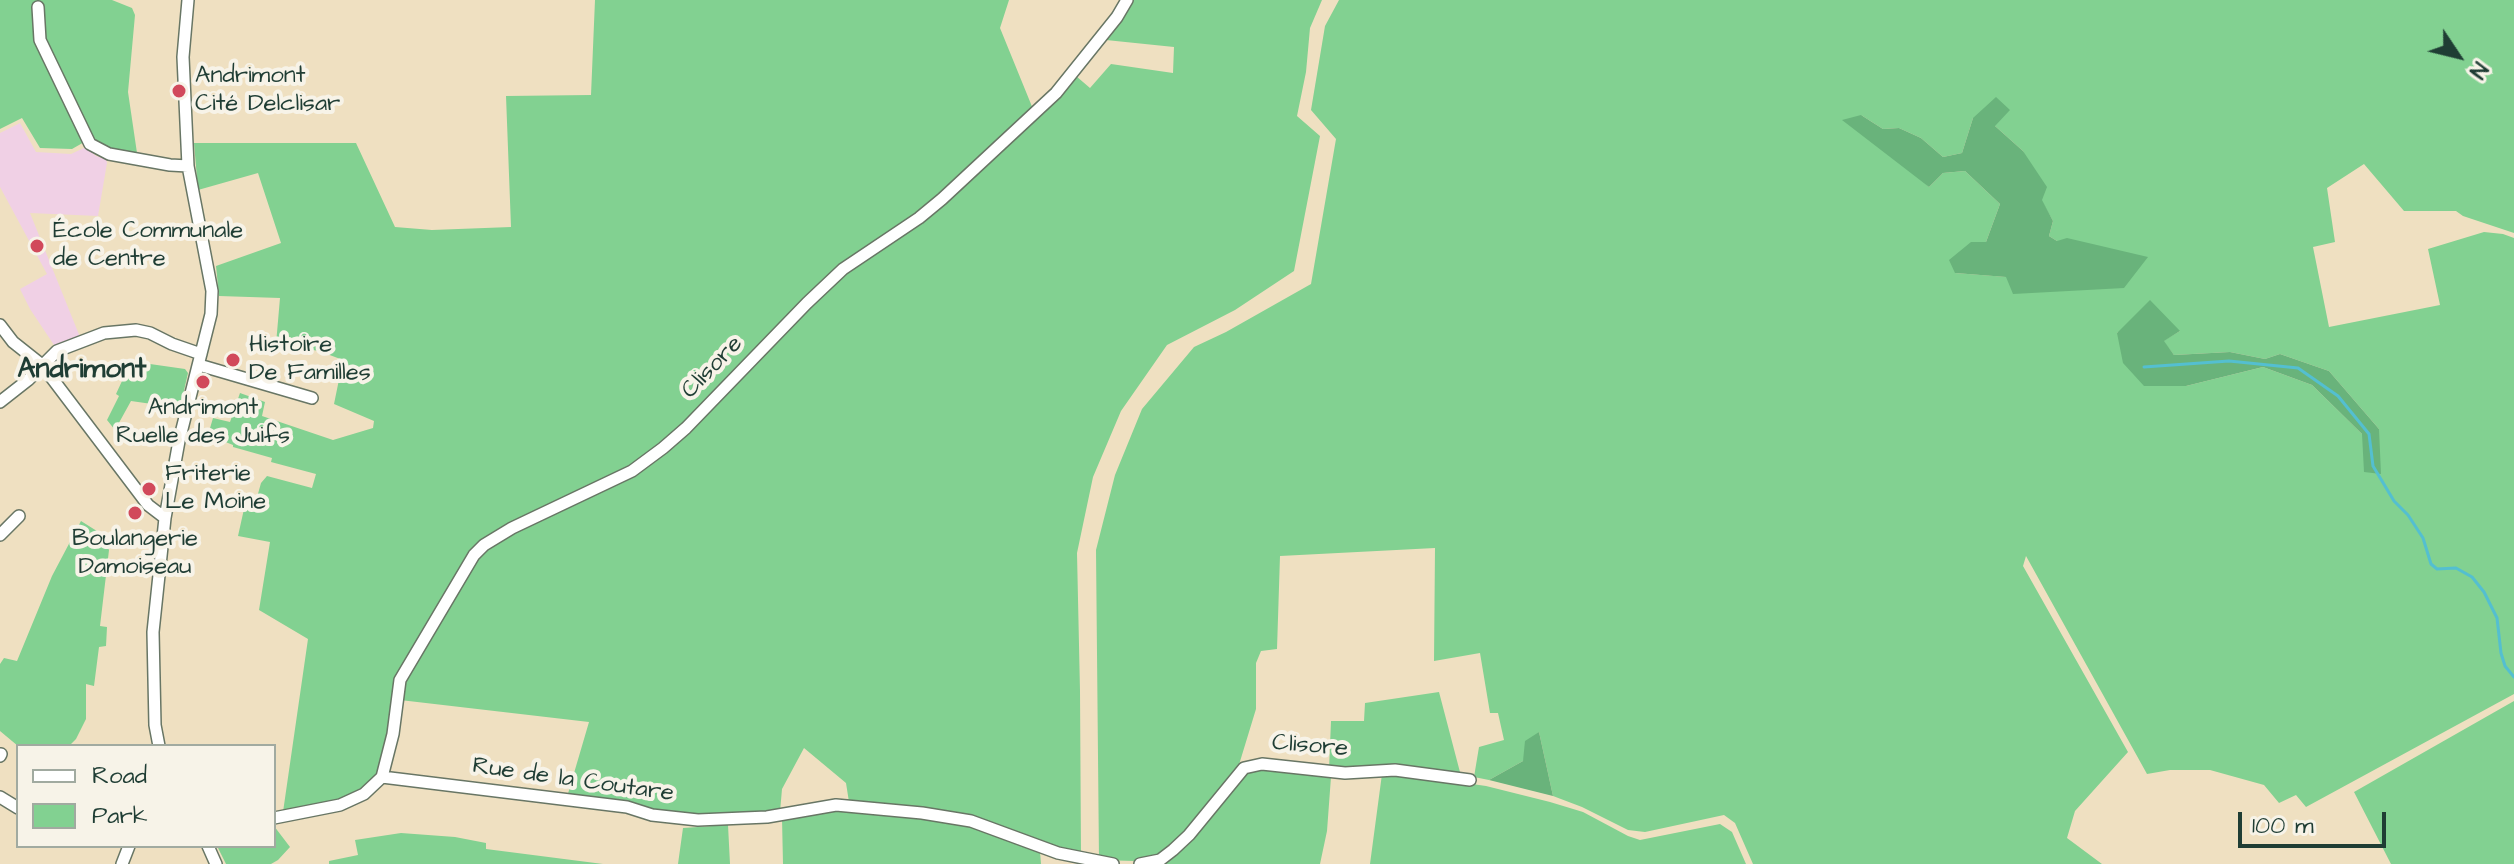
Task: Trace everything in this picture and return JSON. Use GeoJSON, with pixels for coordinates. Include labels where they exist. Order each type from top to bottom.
{"type":"FeatureCollection","features":[{"type":"Feature","properties":{"kind":"street"},"geometry":{"type":"LineString","coordinates":[[159,744],[155,725],[153,632],[165,518],[179,441],[211,314],[212,291],[188,166],[183,57],[188,0]]}},
{"type":"Feature","properties":{"kind":"street","name":"Clisore"},"geometry":{"type":"LineString","coordinates":[[382,777],[393,734],[400,680],[474,555],[497,536],[632,471],[663,448],[843,269],[942,199],[1056,93],[1127,0]]}},
{"type":"Feature","properties":{"kind":"street"},"geometry":{"type":"LineString","coordinates":[[38,7],[40,40],[90,144],[109,154],[188,166]]}},
{"type":"Feature","properties":{"kind":"street"},"geometry":{"type":"LineString","coordinates":[[0,325],[13,342],[42,365],[148,505],[165,518]]}},
{"type":"Feature","properties":{"kind":"street"},"geometry":{"type":"LineString","coordinates":[[0,402],[57,351],[95,336],[136,330],[162,337],[200,359],[312,398]]}},
{"type":"Feature","properties":{"kind":"street"},"geometry":{"type":"LineString","coordinates":[[0,535],[19,516]]}},
{"type":"Feature","properties":{"kind":"street","name":"Clisore"},"geometry":{"type":"LineString","coordinates":[[1140,864],[1160,860],[1173,850],[1244,768],[1262,764],[1345,773],[1395,770],[1470,780]]}},
{"type":"Feature","properties":{"kind":"street"},"geometry":{"type":"LineString","coordinates":[[276,818],[340,805],[364,794],[382,777]]}},
{"type":"Feature","properties":{"kind":"street","name":"Rue de la Coutare"},"geometry":{"type":"LineString","coordinates":[[382,777],[627,807],[652,815],[698,820],[767,817],[836,805],[875,809],[971,821],[1058,853],[1113,864]]}},
{"type":"Feature","properties":{"kind":"shaded area","name":"École Communale de Centre"},"geometry":{"type":"Polygon","coordinates":[[[20,123],[36,152],[71,154],[86,147],[96,156],[106,159],[107,163],[98,216],[30,213],[80,337],[56,348],[20,289],[47,274],[0,187],[0,133],[20,123]]]}},
{"type":"Feature","properties":{"kind":"green space"},"geometry":{"type":"Polygon","coordinates":[[[0,0],[112,0],[132,8],[135,15],[128,92],[137,153],[105,148],[93,137],[72,149],[40,148],[22,118],[0,129],[0,0]]]}},
{"type":"Feature","properties":{"kind":"green space"},"geometry":{"type":"Polygon","coordinates":[[[595,0],[1009,0],[1000,28],[1033,109],[917,215],[848,260],[676,432],[642,461],[474,548],[399,673],[382,769],[374,783],[340,803],[283,812],[308,639],[259,610],[270,542],[238,536],[246,500],[256,501],[261,483],[267,476],[312,488],[316,474],[271,462],[272,458],[233,447],[208,435],[213,418],[230,422],[240,393],[265,402],[262,416],[333,440],[373,428],[374,421],[334,404],[343,360],[319,351],[276,344],[280,298],[219,296],[216,266],[281,243],[258,173],[198,190],[194,143],[356,143],[395,227],[432,230],[511,227],[506,96],[591,95],[595,0]]]}},
{"type":"Feature","properties":{"kind":"green space"},"geometry":{"type":"Polygon","coordinates":[[[1131,0],[1322,0],[1310,28],[1306,72],[1297,116],[1320,136],[1294,271],[1235,310],[1167,345],[1121,411],[1093,477],[1077,553],[1081,856],[964,816],[849,802],[846,783],[804,748],[782,789],[780,812],[685,816],[567,797],[589,722],[400,700],[413,663],[486,546],[617,485],[672,443],[797,317],[853,267],[920,221],[1076,76],[1090,88],[1111,64],[1173,73],[1174,47],[1106,40],[1131,0]]]}},
{"type":"Feature","properties":{"kind":"green space"},"geometry":{"type":"Polygon","coordinates":[[[1339,0],[2514,0],[2514,233],[2456,211],[2404,211],[2364,164],[2327,188],[2335,242],[2313,247],[2329,327],[2440,305],[2428,249],[2484,232],[2514,238],[2514,694],[2306,807],[2296,795],[2279,803],[2264,785],[2210,770],[2170,770],[2147,774],[2026,556],[2023,566],[2128,752],[2075,811],[2067,838],[2102,864],[1753,864],[1735,823],[1724,815],[1645,832],[1628,830],[1553,796],[1539,732],[1523,761],[1489,780],[1474,777],[1479,747],[1504,740],[1498,713],[1490,713],[1480,653],[1434,661],[1435,548],[1280,556],[1277,649],[1261,651],[1256,663],[1256,709],[1238,768],[1190,828],[1158,857],[1135,861],[1099,860],[1096,550],[1115,475],[1142,409],[1194,347],[1311,284],[1336,139],[1311,110],[1325,26],[1339,0]],[[1861,115],[1929,187],[1943,173],[1965,171],[2000,204],[1986,242],[1955,273],[2007,277],[2057,241],[2049,236],[2053,221],[2041,200],[2023,151],[1995,126],[1973,118],[1962,153],[1943,157],[1921,138],[1899,128],[1883,129],[1861,115]],[[2180,331],[2117,332],[2186,386],[2263,367],[2312,385],[2362,434],[2379,429],[2329,371],[2280,354],[2265,359],[2230,352],[2174,355],[2163,341],[2180,331]]]}},
{"type":"Feature","properties":{"kind":"green space"},"geometry":{"type":"Polygon","coordinates":[[[1996,97],[2010,110],[1995,126],[2023,151],[2047,187],[2042,200],[2053,221],[2049,236],[2057,241],[2067,238],[2148,257],[2124,288],[2013,294],[2006,277],[1955,273],[1949,260],[1971,242],[1986,242],[2000,204],[1965,171],[1943,173],[1929,187],[1842,120],[1861,115],[1883,129],[1899,128],[1921,138],[1943,157],[1962,153],[1973,118],[1996,97]]]}},
{"type":"Feature","properties":{"kind":"green space"},"geometry":{"type":"Polygon","coordinates":[[[2150,300],[2180,331],[2164,341],[2174,355],[2230,352],[2265,359],[2280,354],[2329,371],[2379,429],[2381,474],[2364,472],[2362,434],[2312,385],[2263,367],[2186,386],[2144,386],[2123,363],[2117,333],[2150,300]]]}},
{"type":"Feature","properties":{"kind":"green space"},"geometry":{"type":"Polygon","coordinates":[[[150,364],[185,369],[188,373],[180,408],[131,401],[115,430],[107,420],[119,396],[116,394],[122,381],[117,379],[119,375],[140,381],[150,364]]]}},
{"type":"Feature","properties":{"kind":"green space"},"geometry":{"type":"Polygon","coordinates":[[[81,521],[100,533],[109,550],[100,626],[107,627],[106,646],[99,647],[94,686],[86,684],[86,719],[76,739],[71,744],[16,744],[0,731],[0,664],[4,658],[17,661],[52,576],[81,521]]]}},
{"type":"Feature","properties":{"kind":"green space"},"geometry":{"type":"Polygon","coordinates":[[[1439,692],[1461,776],[1329,770],[1331,721],[1364,721],[1365,703],[1439,692]]]}},
{"type":"Feature","properties":{"kind":"green space"},"geometry":{"type":"Polygon","coordinates":[[[2514,701],[2514,864],[2391,864],[2354,792],[2514,701]]]}},
{"type":"Feature","properties":{"kind":"green space"},"geometry":{"type":"Polygon","coordinates":[[[1539,732],[1553,796],[1489,780],[1523,761],[1525,741],[1539,732]]]}},
{"type":"Feature","properties":{"kind":"green space"},"geometry":{"type":"Polygon","coordinates":[[[1251,768],[1331,777],[1327,831],[1320,864],[1159,864],[1186,847],[1251,768]]]}},
{"type":"Feature","properties":{"kind":"green space"},"geometry":{"type":"Polygon","coordinates":[[[1382,774],[1486,786],[1550,802],[1583,812],[1640,840],[1720,824],[1732,832],[1746,864],[1370,864],[1382,774]]]}},
{"type":"Feature","properties":{"kind":"green space"},"geometry":{"type":"Polygon","coordinates":[[[837,809],[878,810],[994,831],[1040,851],[1041,864],[783,864],[782,818],[837,809]]]}},
{"type":"Feature","properties":{"kind":"green space"},"geometry":{"type":"Polygon","coordinates":[[[728,825],[730,864],[678,864],[683,828],[728,825]]]}},
{"type":"Feature","properties":{"kind":"green space"},"geometry":{"type":"Polygon","coordinates":[[[276,829],[290,847],[271,864],[226,864],[218,848],[276,848],[276,829]]]}},
{"type":"Feature","properties":{"kind":"green space"},"geometry":{"type":"Polygon","coordinates":[[[401,833],[455,837],[486,843],[486,849],[603,864],[329,864],[329,861],[358,855],[355,840],[401,833]]]}},
{"type":"Feature","properties":{"kind":"waterway"},"geometry":{"type":"LineString","coordinates":[[2144,367],[2229,361],[2298,368],[2338,396],[2369,434],[2373,466],[2394,501],[2423,538],[2431,564],[2437,569],[2456,568],[2472,577],[2484,592],[2497,618],[2505,666],[2514,677]]}},
{"type":"Feature","properties":{"kind":"place","name":"Andrimont Cité Delclisar"},"geometry":{"type":"Point","coordinates":[179,91]}},
{"type":"Feature","properties":{"kind":"place","name":"École Communale de Centre"},"geometry":{"type":"Point","coordinates":[37,246]}},
{"type":"Feature","properties":{"kind":"place","name":"Histoire De Familles"},"geometry":{"type":"Point","coordinates":[233,360]}},
{"type":"Feature","properties":{"kind":"place","name":"Andrimont Ruelle des Juifs"},"geometry":{"type":"Point","coordinates":[203,382]}},
{"type":"Feature","properties":{"kind":"place","name":"Friterie Le Moine"},"geometry":{"type":"Point","coordinates":[149,489]}},
{"type":"Feature","properties":{"kind":"place","name":"Boulangerie Damoiseau"},"geometry":{"type":"Point","coordinates":[135,513]}},
{"type":"Feature","properties":{"kind":"district","name":"Andrimont"},"geometry":{"type":"Point","coordinates":[82,371]}}]}
